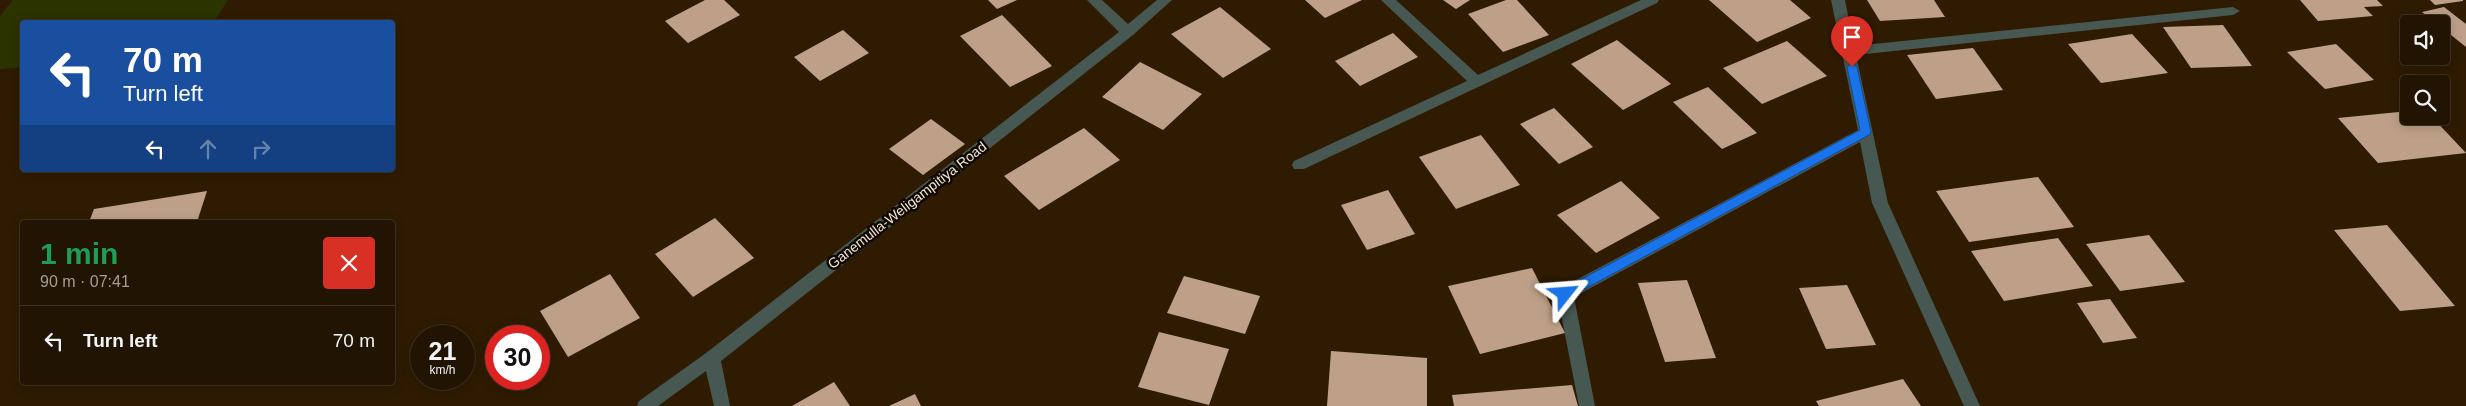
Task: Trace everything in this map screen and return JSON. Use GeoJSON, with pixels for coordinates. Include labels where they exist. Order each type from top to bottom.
{"type":"FeatureCollection","features":[{"type":"Feature","properties":{"kind":"street"},"geometry":{"type":"LineString","coordinates":[[1094,0],[1128,32]]}},
{"type":"Feature","properties":{"kind":"street","name":"Ganemulla-Weligampitiya Road"},"geometry":{"type":"LineString","coordinates":[[645,406],[712,358],[1128,32],[1165,0]]}},
{"type":"Feature","properties":{"kind":"street"},"geometry":{"type":"LineString","coordinates":[[1388,0],[1477,82]]}},
{"type":"Feature","properties":{"kind":"street"},"geometry":{"type":"LineString","coordinates":[[1299,165],[1652,0]]}},
{"type":"Feature","properties":{"kind":"street"},"geometry":{"type":"LineString","coordinates":[[1838,0],[1880,203],[1972,406]]}},
{"type":"Feature","properties":{"kind":"street"},"geometry":{"type":"LineString","coordinates":[[1849,51],[2233,11]]}},
{"type":"Feature","properties":{"kind":"street"},"geometry":{"type":"LineString","coordinates":[[1587,406],[1565,294],[1866,132]]}},
{"type":"Feature","properties":{"kind":"street"},"geometry":{"type":"LineString","coordinates":[[712,358],[722,406]]}},
{"type":"Feature","properties":{"kind":"green space"},"geometry":{"type":"Polygon","coordinates":[[[13,0],[228,0],[215,20],[20,20],[20,67],[0,69],[0,16],[13,0]]]}},
{"type":"Feature","properties":{"kind":"building"},"geometry":{"type":"Polygon","coordinates":[[[705,0],[724,0],[740,15],[688,43],[665,21],[705,0]]]}},
{"type":"Feature","properties":{"kind":"building"},"geometry":{"type":"Polygon","coordinates":[[[988,0],[1017,0],[997,9],[988,0]]]}},
{"type":"Feature","properties":{"kind":"building"},"geometry":{"type":"Polygon","coordinates":[[[1305,0],[1362,0],[1325,18],[1305,0]]]}},
{"type":"Feature","properties":{"kind":"building"},"geometry":{"type":"Polygon","coordinates":[[[1443,0],[1470,0],[1456,9],[1443,0]]]}},
{"type":"Feature","properties":{"kind":"building"},"geometry":{"type":"Polygon","coordinates":[[[1506,0],[1517,0],[1549,35],[1503,52],[1468,14],[1506,0]]]}},
{"type":"Feature","properties":{"kind":"building"},"geometry":{"type":"Polygon","coordinates":[[[1709,0],[1790,0],[1811,18],[1757,42],[1709,0]]]}},
{"type":"Feature","properties":{"kind":"building"},"geometry":{"type":"Polygon","coordinates":[[[1867,0],[1934,0],[1945,17],[1880,21],[1867,0]]]}},
{"type":"Feature","properties":{"kind":"building"},"geometry":{"type":"Polygon","coordinates":[[[2300,0],[2377,0],[2383,6],[2364,7],[2373,16],[2318,21],[2300,0]]]}},
{"type":"Feature","properties":{"kind":"building"},"geometry":{"type":"Polygon","coordinates":[[[2430,0],[2463,0],[2463,1],[2435,5],[2430,0]]]}},
{"type":"Feature","properties":{"kind":"building"},"geometry":{"type":"Polygon","coordinates":[[[1220,7],[1271,49],[1223,78],[1171,34],[1220,7]]]}},
{"type":"Feature","properties":{"kind":"building"},"geometry":{"type":"Polygon","coordinates":[[[2444,7],[2466,24],[2466,47],[2450,34],[2450,15],[2426,15],[2422,12],[2444,7]]]}},
{"type":"Feature","properties":{"kind":"building"},"geometry":{"type":"Polygon","coordinates":[[[1002,15],[1052,66],[1010,87],[960,36],[1002,15]]]}},
{"type":"Feature","properties":{"kind":"building"},"geometry":{"type":"Polygon","coordinates":[[[2223,25],[2252,66],[2191,68],[2163,27],[2223,25]]]}},
{"type":"Feature","properties":{"kind":"building"},"geometry":{"type":"Polygon","coordinates":[[[843,30],[869,53],[820,81],[794,57],[843,30]]]}},
{"type":"Feature","properties":{"kind":"building"},"geometry":{"type":"Polygon","coordinates":[[[1393,33],[1418,57],[1360,86],[1335,61],[1393,33]]]}},
{"type":"Feature","properties":{"kind":"building"},"geometry":{"type":"Polygon","coordinates":[[[2132,34],[2168,73],[2101,83],[2068,44],[2132,34]]]}},
{"type":"Feature","properties":{"kind":"building"},"geometry":{"type":"Polygon","coordinates":[[[1617,40],[1671,84],[1623,110],[1571,64],[1617,40]]]}},
{"type":"Feature","properties":{"kind":"building"},"geometry":{"type":"Polygon","coordinates":[[[1787,41],[1827,76],[1762,104],[1723,68],[1787,41]]]}},
{"type":"Feature","properties":{"kind":"building"},"geometry":{"type":"Polygon","coordinates":[[[2336,44],[2374,80],[2325,89],[2287,52],[2336,44]]]}},
{"type":"Feature","properties":{"kind":"building"},"geometry":{"type":"Polygon","coordinates":[[[1973,48],[2003,90],[1936,99],[1907,55],[1973,48]]]}},
{"type":"Feature","properties":{"kind":"building"},"geometry":{"type":"Polygon","coordinates":[[[1140,62],[1202,94],[1163,130],[1102,97],[1140,62]]]}},
{"type":"Feature","properties":{"kind":"building"},"geometry":{"type":"Polygon","coordinates":[[[1708,87],[1757,133],[1722,149],[1673,102],[1708,87]]]}},
{"type":"Feature","properties":{"kind":"building"},"geometry":{"type":"Polygon","coordinates":[[[1554,108],[1593,147],[1559,164],[1520,124],[1554,108]]]}},
{"type":"Feature","properties":{"kind":"building"},"geometry":{"type":"Polygon","coordinates":[[[2400,112],[2400,125],[2440,125],[2466,153],[2378,163],[2338,118],[2400,112]]]}},
{"type":"Feature","properties":{"kind":"building"},"geometry":{"type":"Polygon","coordinates":[[[931,119],[965,144],[923,175],[889,149],[931,119]]]}},
{"type":"Feature","properties":{"kind":"building"},"geometry":{"type":"Polygon","coordinates":[[[1084,128],[1120,160],[1039,210],[1004,176],[1084,128]]]}},
{"type":"Feature","properties":{"kind":"building"},"geometry":{"type":"Polygon","coordinates":[[[1481,135],[1520,185],[1456,209],[1419,157],[1481,135]]]}},
{"type":"Feature","properties":{"kind":"building"},"geometry":{"type":"Polygon","coordinates":[[[2038,177],[2074,227],[1969,242],[1936,191],[2038,177]]]}},
{"type":"Feature","properties":{"kind":"building"},"geometry":{"type":"Polygon","coordinates":[[[1621,181],[1660,218],[1596,253],[1557,215],[1621,181]]]}},
{"type":"Feature","properties":{"kind":"building"},"geometry":{"type":"Polygon","coordinates":[[[1388,190],[1415,234],[1367,250],[1341,205],[1388,190]]]}},
{"type":"Feature","properties":{"kind":"building"},"geometry":{"type":"Polygon","coordinates":[[[207,191],[198,220],[90,220],[94,209],[207,191]]]}},
{"type":"Feature","properties":{"kind":"building"},"geometry":{"type":"Polygon","coordinates":[[[715,218],[754,258],[693,297],[655,254],[715,218]]]}},
{"type":"Feature","properties":{"kind":"building"},"geometry":{"type":"Polygon","coordinates":[[[2387,225],[2455,306],[2400,311],[2334,230],[2387,225]]]}},
{"type":"Feature","properties":{"kind":"building"},"geometry":{"type":"Polygon","coordinates":[[[2149,235],[2185,282],[2120,291],[2086,244],[2149,235]]]}},
{"type":"Feature","properties":{"kind":"building"},"geometry":{"type":"Polygon","coordinates":[[[2058,238],[2093,286],[2004,301],[1971,251],[2058,238]]]}},
{"type":"Feature","properties":{"kind":"building"},"geometry":{"type":"Polygon","coordinates":[[[1532,268],[1565,333],[1480,354],[1448,286],[1532,268]]]}},
{"type":"Feature","properties":{"kind":"building"},"geometry":{"type":"Polygon","coordinates":[[[610,274],[640,318],[568,357],[540,311],[610,274]]]}},
{"type":"Feature","properties":{"kind":"building"},"geometry":{"type":"Polygon","coordinates":[[[1184,276],[1260,296],[1245,334],[1167,313],[1184,276]]]}},
{"type":"Feature","properties":{"kind":"building"},"geometry":{"type":"Polygon","coordinates":[[[1687,280],[1716,358],[1665,362],[1638,283],[1687,280]]]}},
{"type":"Feature","properties":{"kind":"building"},"geometry":{"type":"Polygon","coordinates":[[[1847,285],[1876,345],[1826,349],[1799,288],[1847,285]]]}},
{"type":"Feature","properties":{"kind":"building"},"geometry":{"type":"Polygon","coordinates":[[[2110,299],[2137,338],[2103,343],[2077,303],[2110,299]]]}},
{"type":"Feature","properties":{"kind":"building"},"geometry":{"type":"Polygon","coordinates":[[[1159,332],[1229,349],[1209,405],[1138,387],[1159,332]]]}},
{"type":"Feature","properties":{"kind":"building"},"geometry":{"type":"Polygon","coordinates":[[[1331,351],[1427,358],[1427,406],[1327,406],[1331,351]]]}},
{"type":"Feature","properties":{"kind":"building"},"geometry":{"type":"Polygon","coordinates":[[[1903,379],[1921,406],[1819,406],[1816,401],[1903,379]]]}},
{"type":"Feature","properties":{"kind":"building"},"geometry":{"type":"Polygon","coordinates":[[[834,382],[850,406],[792,406],[834,382]]]}},
{"type":"Feature","properties":{"kind":"building"},"geometry":{"type":"Polygon","coordinates":[[[1572,385],[1578,406],[1454,406],[1452,395],[1572,385]]]}},
{"type":"Feature","properties":{"kind":"building"},"geometry":{"type":"Polygon","coordinates":[[[915,394],[921,406],[889,406],[915,394]]]}},
{"type":"Feature","properties":{"kind":"route"},"geometry":{"type":"LineString","coordinates":[[1565,294],[1866,132],[1852,67]]}}]}
